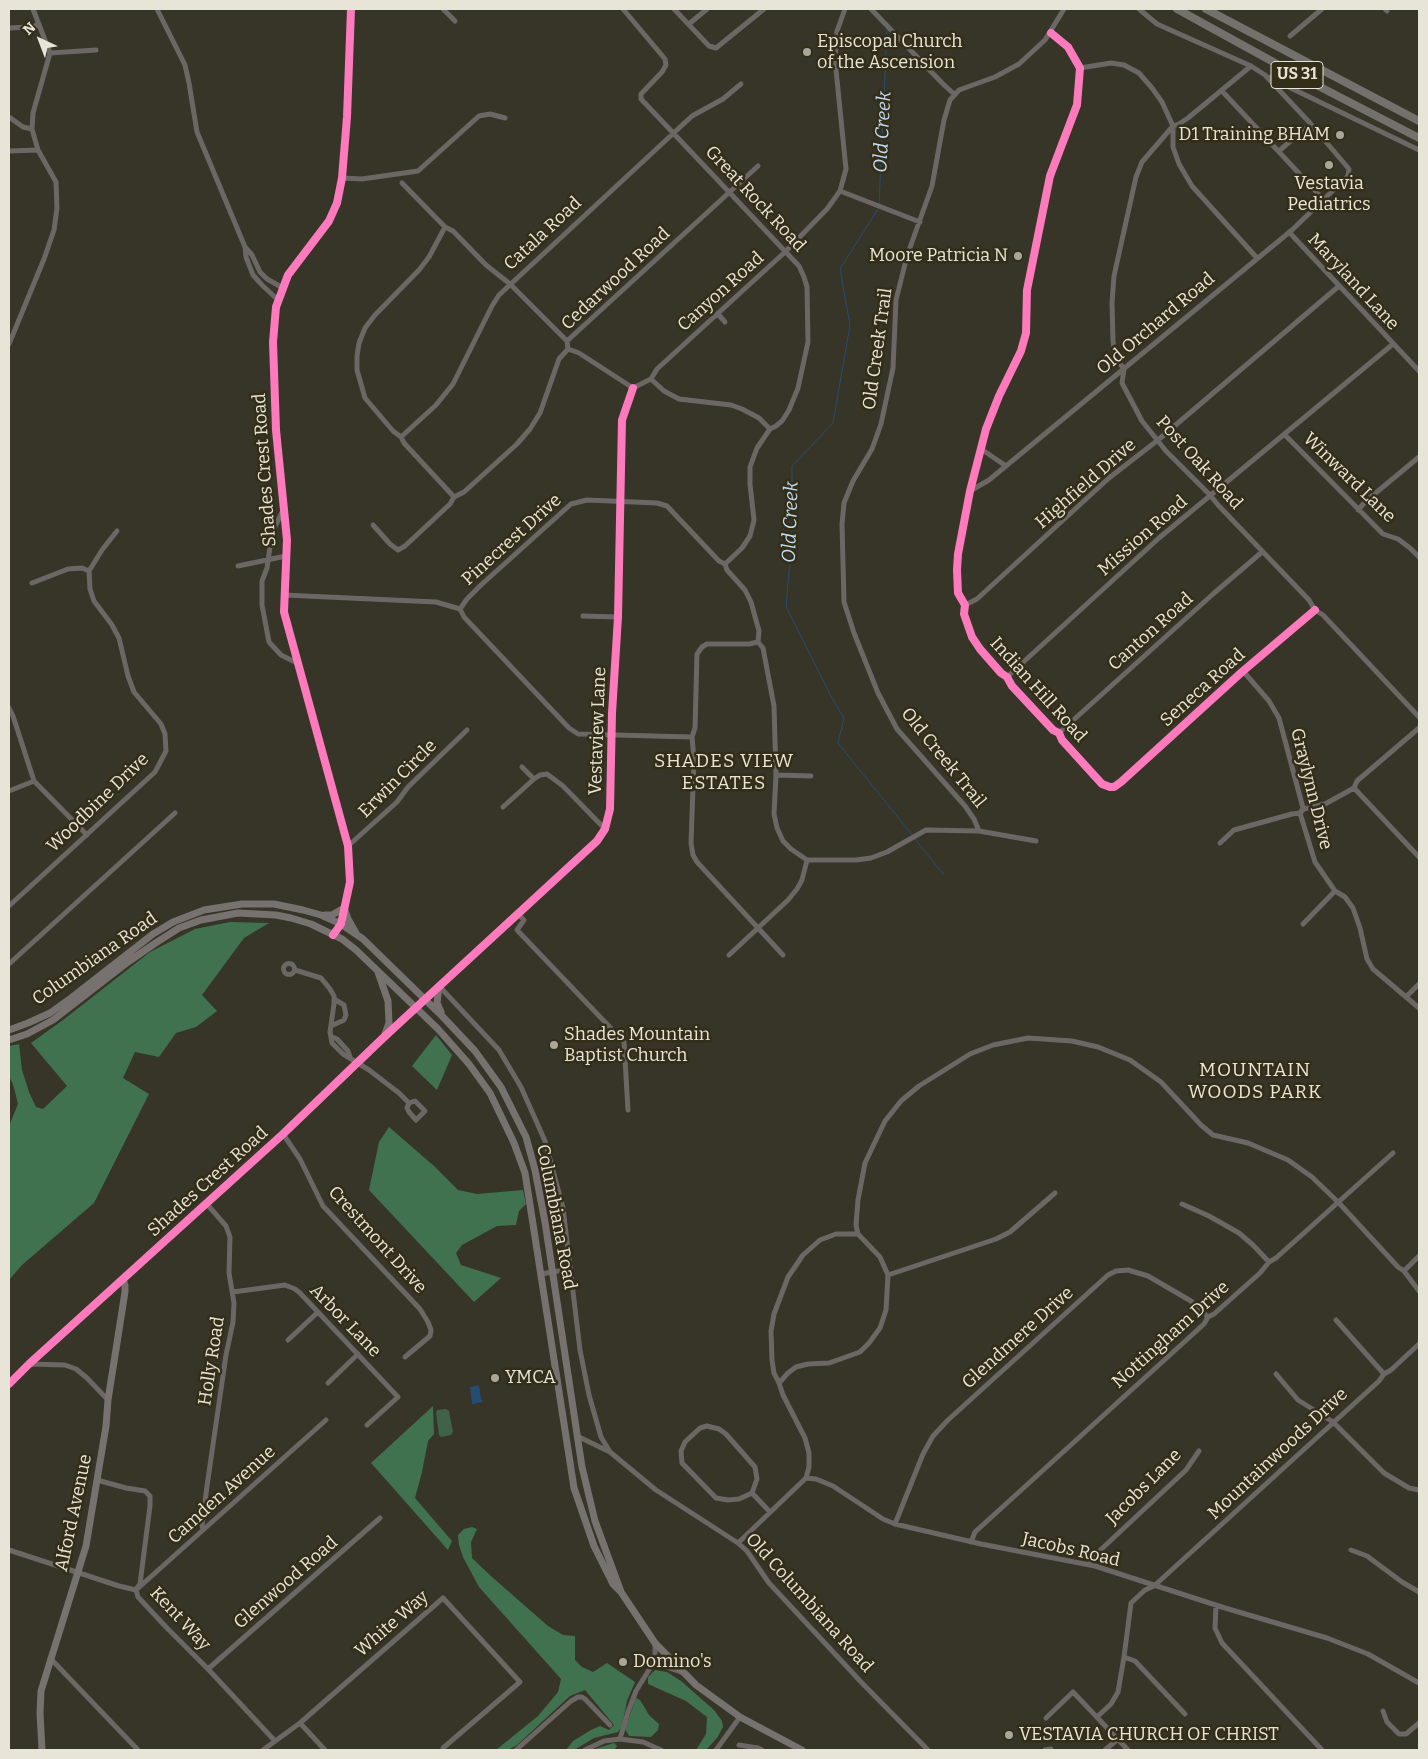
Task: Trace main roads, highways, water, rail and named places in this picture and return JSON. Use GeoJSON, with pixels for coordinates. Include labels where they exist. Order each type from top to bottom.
{"type":"FeatureCollection","features":[{"type":"Feature","properties":{"kind":"main road","name":"US 31"},"geometry":{"type":"LineString","coordinates":[[1177,9],[1297,75],[1419,138]]}},
{"type":"Feature","properties":{"kind":"main road","name":"US 31"},"geometry":{"type":"LineString","coordinates":[[1206,9],[1419,121]]}},
{"type":"Feature","properties":{"kind":"main road","name":"Columbiana Road"},"geometry":{"type":"LineString","coordinates":[[9,1040],[36,1029],[153,934],[174,922],[204,910],[242,904],[274,904],[321,915],[341,924],[358,935],[466,1041],[491,1072],[520,1123],[532,1154],[535,1170],[582,1467],[595,1521],[621,1592]]}},
{"type":"Feature","properties":{"kind":"main road"},"geometry":{"type":"LineString","coordinates":[[321,915],[332,915],[344,908],[348,919],[358,935]]}},
{"type":"Feature","properties":{"kind":"main road","name":"Columbiana Road"},"geometry":{"type":"LineString","coordinates":[[9,1030],[62,1009],[179,928],[201,920],[238,913],[276,915],[311,924],[356,950],[376,968],[457,1049],[490,1093],[508,1128],[525,1173],[574,1488],[585,1523],[612,1584],[621,1592],[655,1643],[682,1672],[712,1698],[740,1717],[802,1750]]}},
{"type":"Feature","properties":{"kind":"main road"},"geometry":{"type":"LineString","coordinates":[[376,968],[388,1001],[389,1022],[383,1038]]}},
{"type":"Feature","properties":{"kind":"main road"},"geometry":{"type":"LineString","coordinates":[[439,986],[437,1003],[443,1017]]}},
{"type":"Feature","properties":{"kind":"main road","name":"Shades Crest Road"},"geometry":{"type":"LineString","coordinates":[[123,1279],[283,1134],[425,999]]}},
{"type":"Feature","properties":{"kind":"main road"},"geometry":{"type":"LineString","coordinates":[[457,1049],[466,1041]]}},
{"type":"Feature","properties":{"kind":"main road"},"geometry":{"type":"LineString","coordinates":[[508,1128],[520,1123]]}},
{"type":"Feature","properties":{"kind":"main road","name":"Alford Avenue"},"geometry":{"type":"LineString","coordinates":[[42,1750],[40,1702],[43,1681],[86,1546],[106,1426],[108,1400],[125,1292],[123,1279]]}},
{"type":"Feature","properties":{"kind":"water"},"geometry":{"type":"Polygon","coordinates":[[[479,1385],[483,1402],[472,1404],[470,1387],[479,1385]]]}},
{"type":"Feature","properties":{"kind":"waterway","name":"Old Creek"},"geometry":{"type":"LineString","coordinates":[[879,205],[887,29]]}},
{"type":"Feature","properties":{"kind":"waterway","name":"Old Creek"},"geometry":{"type":"LineString","coordinates":[[878,209],[840,269],[850,325],[833,423],[792,466],[792,534],[786,607],[844,718],[838,743],[913,836]]}},
{"type":"Feature","properties":{"kind":"waterway","name":"Old Creek"},"geometry":{"type":"LineString","coordinates":[[915,839],[944,875]]}},
{"type":"Feature","properties":{"kind":"place","name":"Episcopal Church of the Ascension"},"geometry":{"type":"Point","coordinates":[807,52]}},
{"type":"Feature","properties":{"kind":"place","name":"D1 Training BHAM"},"geometry":{"type":"Point","coordinates":[1340,135]}},
{"type":"Feature","properties":{"kind":"place","name":"Vestavia Pediatrics"},"geometry":{"type":"Point","coordinates":[1329,165]}},
{"type":"Feature","properties":{"kind":"place","name":"Moore Patricia N"},"geometry":{"type":"Point","coordinates":[1018,256]}},
{"type":"Feature","properties":{"kind":"place","name":"Shades Mountain Baptist Church"},"geometry":{"type":"Point","coordinates":[554,1045]}},
{"type":"Feature","properties":{"kind":"place","name":"YMCA"},"geometry":{"type":"Point","coordinates":[495,1378]}},
{"type":"Feature","properties":{"kind":"place","name":"Domino's"},"geometry":{"type":"Point","coordinates":[623,1662]}},
{"type":"Feature","properties":{"kind":"place","name":"VESTAVIA CHURCH OF CHRIST"},"geometry":{"type":"Point","coordinates":[1009,1735]}},
{"type":"Feature","properties":{"kind":"district","name":"SHADES VIEW ESTATES"},"geometry":{"type":"Point","coordinates":[724,773]}},
{"type":"Feature","properties":{"kind":"district","name":"MOUNTAIN WOODS PARK"},"geometry":{"type":"Point","coordinates":[1255,1082]}}]}
